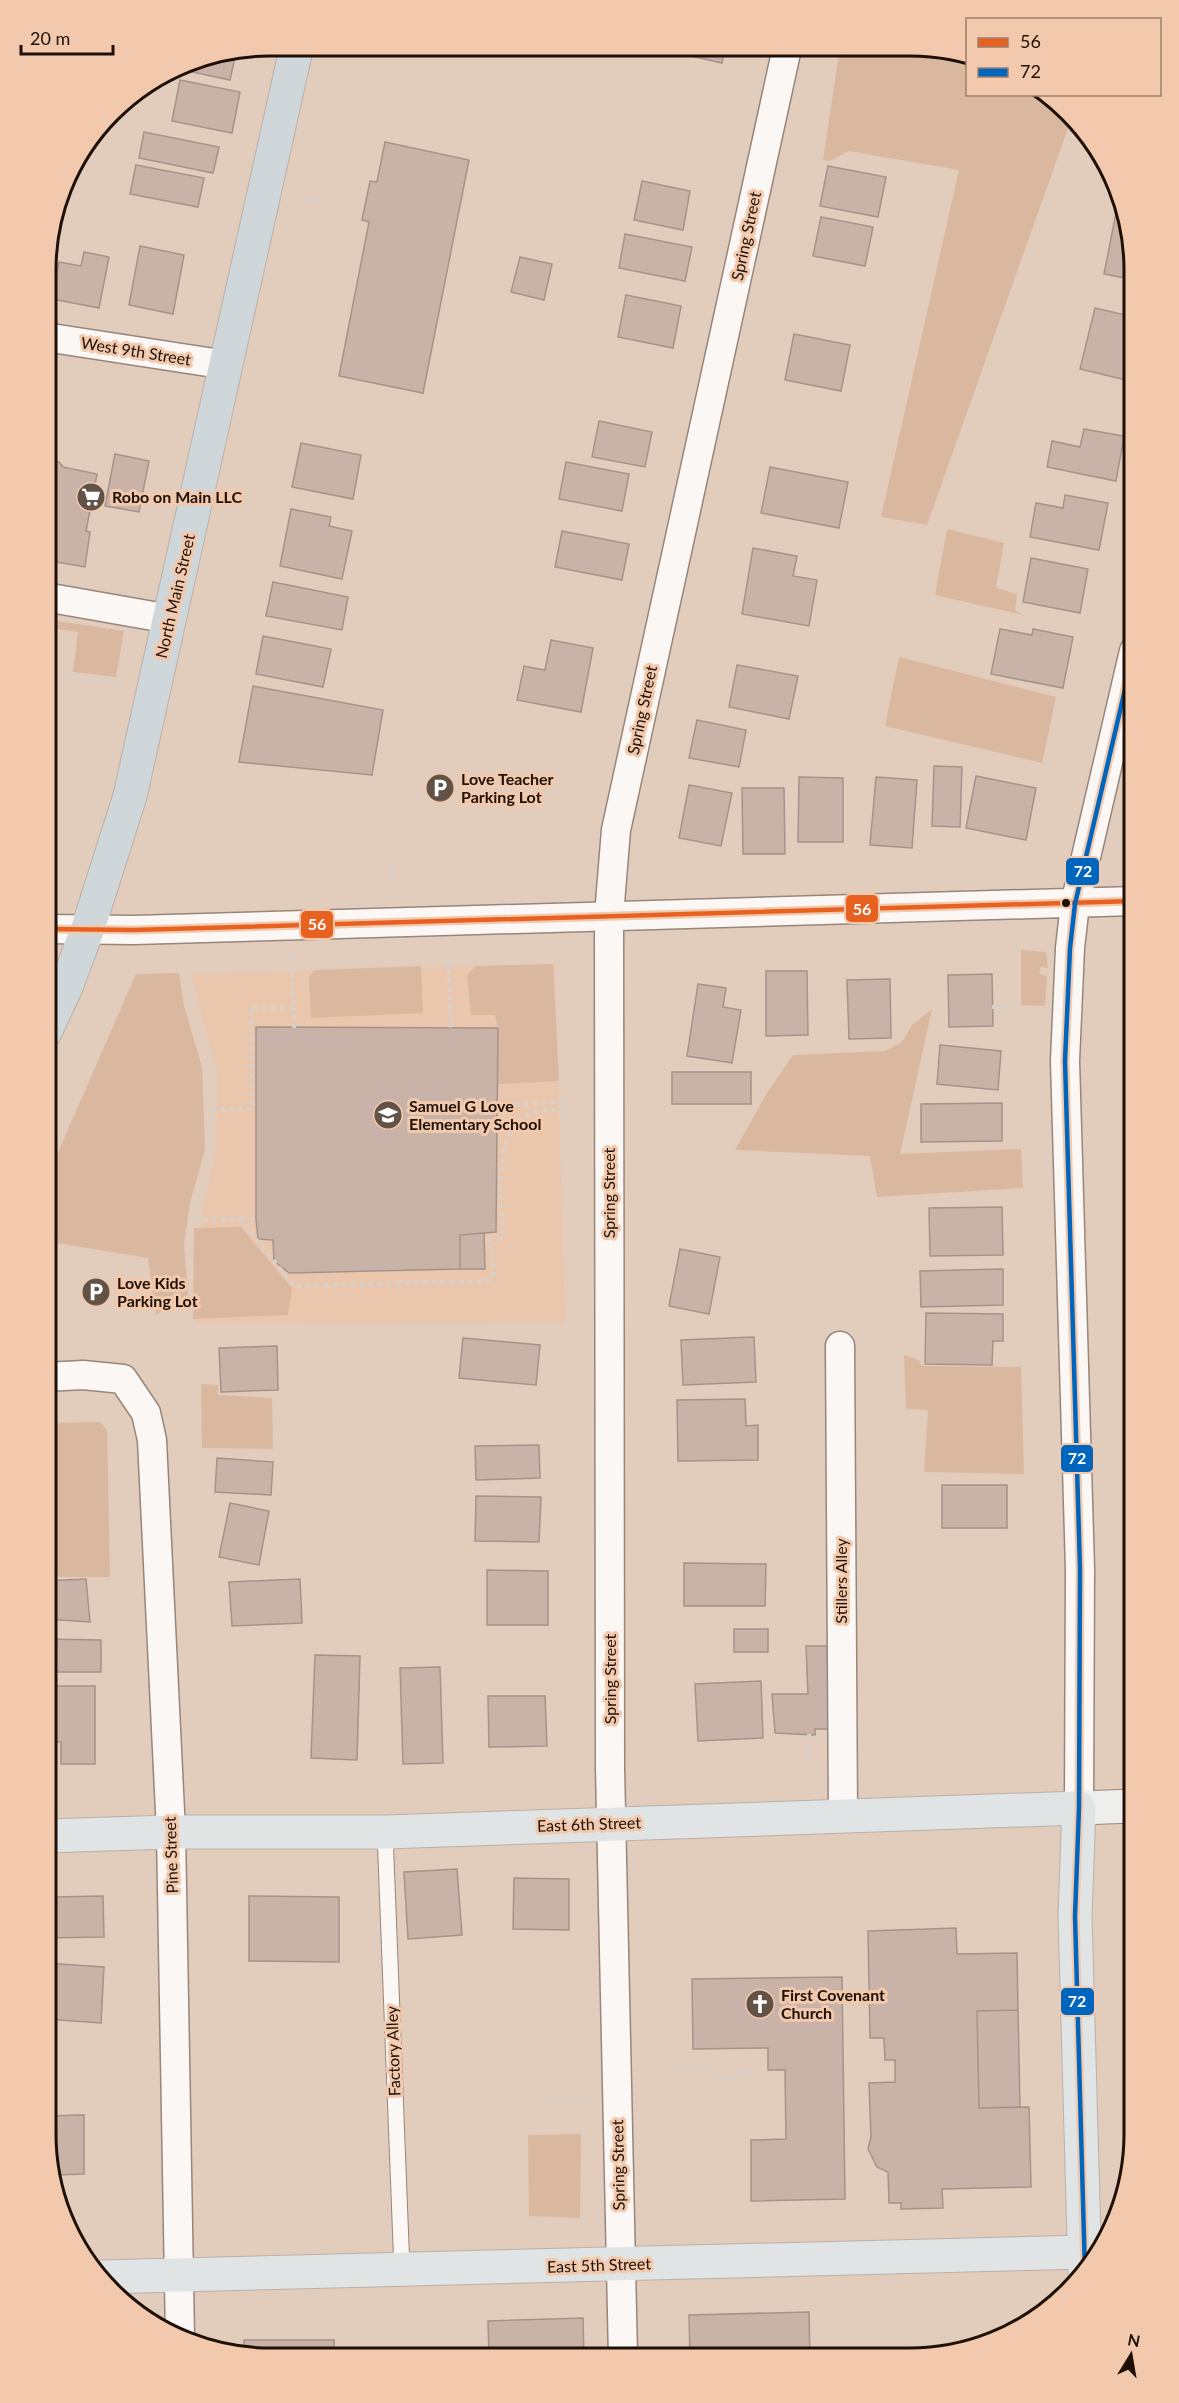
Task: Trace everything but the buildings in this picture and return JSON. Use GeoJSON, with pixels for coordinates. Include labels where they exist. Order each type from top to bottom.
{"type":"FeatureCollection","features":[{"type":"Feature","properties":{"kind":"highway","name":"North Main Street"},"geometry":{"type":"LineString","coordinates":[[56,1008],[88,928],[130,796],[295,56]]}},
{"type":"Feature","properties":{"kind":"main road","name":"East 6th Street"},"geometry":{"type":"LineString","coordinates":[[56,1836],[171,1832],[385,1832],[1079,1808]]}},
{"type":"Feature","properties":{"kind":"main road"},"geometry":{"type":"LineString","coordinates":[[1079,1808],[1075,1916],[1089,2252]]}},
{"type":"Feature","properties":{"kind":"main road","name":"East 5th Street"},"geometry":{"type":"LineString","coordinates":[[110,2276],[179,2273],[402,2271],[620,2265],[1083,2259]]}},
{"type":"Feature","properties":{"kind":"street","name":"Spring Street"},"geometry":{"type":"LineString","coordinates":[[623,2348],[611,1823],[609,915],[616,830],[785,56]]}},
{"type":"Feature","properties":{"kind":"street","name":"West 9th Street"},"geometry":{"type":"LineString","coordinates":[[56,339],[227,366]]}},
{"type":"Feature","properties":{"kind":"street"},"geometry":{"type":"LineString","coordinates":[[56,599],[170,619]]}},
{"type":"Feature","properties":{"kind":"street"},"geometry":{"type":"LineString","coordinates":[[1079,1808],[1080,1569],[1065,1061],[1075,904],[1124,694]]}},
{"type":"Feature","properties":{"kind":"street"},"geometry":{"type":"LineString","coordinates":[[56,929],[134,930],[1124,902]]}},
{"type":"Feature","properties":{"kind":"street","name":"Stillers Alley"},"geometry":{"type":"LineString","coordinates":[[840,1346],[843,1815]]}},
{"type":"Feature","properties":{"kind":"street","name":"Pine Street"},"geometry":{"type":"LineString","coordinates":[[56,1376],[83,1375],[123,1379],[146,1413],[152,1440],[171,1832],[180,2327]]}},
{"type":"Feature","properties":{"kind":"street","name":"East 6th Street"},"geometry":{"type":"LineString","coordinates":[[1079,1808],[1124,1806]]}},
{"type":"Feature","properties":{"kind":"lane","name":"Factory Alley"},"geometry":{"type":"LineString","coordinates":[[385,1832],[402,2271]]}},
{"type":"Feature","properties":{"kind":"path"},"geometry":{"type":"LineString","coordinates":[[304,200],[321,204]]}},
{"type":"Feature","properties":{"kind":"path"},"geometry":{"type":"LineString","coordinates":[[56,675],[120,683]]}},
{"type":"Feature","properties":{"kind":"path"},"geometry":{"type":"LineString","coordinates":[[392,860],[392,874]]}},
{"type":"Feature","properties":{"kind":"path"},"geometry":{"type":"LineString","coordinates":[[447,920],[451,1028]]}},
{"type":"Feature","properties":{"kind":"path"},"geometry":{"type":"LineString","coordinates":[[289,925],[294,1028]]}},
{"type":"Feature","properties":{"kind":"path"},"geometry":{"type":"LineString","coordinates":[[992,1007],[1018,1008]]}},
{"type":"Feature","properties":{"kind":"path"},"geometry":{"type":"LineString","coordinates":[[211,1109],[252,1109],[251,1008],[294,1008]]}},
{"type":"Feature","properties":{"kind":"path"},"geometry":{"type":"LineString","coordinates":[[497,1106],[564,1102]]}},
{"type":"Feature","properties":{"kind":"path"},"geometry":{"type":"LineString","coordinates":[[240,1219],[294,1286],[490,1280],[494,1270],[489,1240],[503,1238],[501,1169],[505,1146],[511,1133],[524,1117],[545,1110],[565,1109]]}},
{"type":"Feature","properties":{"kind":"path"},"geometry":{"type":"LineString","coordinates":[[194,1220],[256,1219]]}},
{"type":"Feature","properties":{"kind":"path"},"geometry":{"type":"LineString","coordinates":[[809,1734],[810,1764]]}},
{"type":"Feature","properties":{"kind":"path"},"geometry":{"type":"LineString","coordinates":[[675,2068],[709,2067],[716,2077],[727,2080],[753,2071],[754,2065]]}},
{"type":"Feature","properties":{"kind":"path"},"geometry":{"type":"LineString","coordinates":[[546,2101],[585,2100]]}},
{"type":"Feature","properties":{"kind":"shaded area"},"geometry":{"type":"Polygon","coordinates":[[[838,56],[924,56],[966,63],[966,96],[1035,96],[1069,126],[927,525],[881,517],[959,170],[849,151],[829,161],[823,160],[838,56]]]}},
{"type":"Feature","properties":{"kind":"shaded area"},"geometry":{"type":"Polygon","coordinates":[[[947,529],[1004,543],[996,588],[1017,594],[1015,610],[1024,615],[935,595],[947,529]]]}},
{"type":"Feature","properties":{"kind":"shaded area"},"geometry":{"type":"Polygon","coordinates":[[[56,621],[124,631],[116,677],[73,672],[78,632],[56,629],[56,621]]]}},
{"type":"Feature","properties":{"kind":"shaded area"},"geometry":{"type":"Polygon","coordinates":[[[899,657],[1056,697],[1042,763],[885,726],[899,657]]]}},
{"type":"Feature","properties":{"kind":"shaded area"},"geometry":{"type":"Polygon","coordinates":[[[1021,950],[1046,952],[1048,968],[1041,967],[1039,974],[1047,976],[1045,1006],[1021,1005],[1021,950]]]}},
{"type":"Feature","properties":{"kind":"shaded area"},"geometry":{"type":"Polygon","coordinates":[[[553,964],[559,1081],[497,1084],[498,1028],[495,1015],[471,1015],[467,975],[476,966],[553,964]]]}},
{"type":"Feature","properties":{"kind":"shaded area","name":"Samuel G Love Elementary School"},"geometry":{"type":"Polygon","coordinates":[[[555,964],[565,1322],[196,1324],[202,1216],[216,1150],[218,1073],[191,975],[555,964]]]}},
{"type":"Feature","properties":{"kind":"shaded area"},"geometry":{"type":"Polygon","coordinates":[[[421,966],[423,1013],[311,1018],[309,978],[315,970],[421,966]]]}},
{"type":"Feature","properties":{"kind":"shaded area"},"geometry":{"type":"Polygon","coordinates":[[[179,973],[184,1006],[202,1067],[205,1150],[190,1203],[184,1244],[188,1295],[156,1315],[148,1258],[56,1243],[56,1157],[136,974],[179,973]]]}},
{"type":"Feature","properties":{"kind":"shaded area"},"geometry":{"type":"Polygon","coordinates":[[[932,1009],[900,1154],[1021,1149],[1023,1188],[877,1197],[870,1156],[735,1150],[767,1093],[793,1055],[886,1051],[902,1042],[912,1025],[932,1009]]]}},
{"type":"Feature","properties":{"kind":"shaded area"},"geometry":{"type":"Polygon","coordinates":[[[241,1227],[292,1288],[288,1315],[193,1319],[194,1228],[241,1227]]]}},
{"type":"Feature","properties":{"kind":"shaded area"},"geometry":{"type":"Polygon","coordinates":[[[904,1355],[919,1360],[922,1366],[1021,1367],[1024,1474],[924,1472],[928,1410],[906,1409],[904,1355]]]}},
{"type":"Feature","properties":{"kind":"shaded area"},"geometry":{"type":"Polygon","coordinates":[[[201,1384],[218,1385],[218,1395],[272,1398],[273,1449],[202,1448],[201,1384]]]}},
{"type":"Feature","properties":{"kind":"shaded area"},"geometry":{"type":"Polygon","coordinates":[[[100,1422],[107,1430],[110,1577],[56,1577],[56,1423],[100,1422]]]}},
{"type":"Feature","properties":{"kind":"shaded area"},"geometry":{"type":"Polygon","coordinates":[[[581,2134],[580,2218],[529,2216],[528,2135],[581,2134]]]}},
{"type":"Feature","properties":{"kind":"transit line","name":"72"},"geometry":{"type":"LineString","coordinates":[[1085,2257],[1075,1916],[1079,1808],[1080,1569],[1065,1061],[1070,948],[1075,904],[1124,694]]}},
{"type":"Feature","properties":{"kind":"transit line","name":"56"},"geometry":{"type":"LineString","coordinates":[[56,929],[134,930],[1124,901]]}},
{"type":"Feature","properties":{"kind":"place","name":"Robo on Main LLC"},"geometry":{"type":"Point","coordinates":[91,497]}},
{"type":"Feature","properties":{"kind":"place","name":"Love Teacher Parking Lot"},"geometry":{"type":"Point","coordinates":[440,788]}},
{"type":"Feature","properties":{"kind":"place","name":"Samuel G Love Elementary School"},"geometry":{"type":"Point","coordinates":[388,1115]}},
{"type":"Feature","properties":{"kind":"place","name":"Love Kids Parking Lot"},"geometry":{"type":"Point","coordinates":[96,1292]}},
{"type":"Feature","properties":{"kind":"place","name":"First Covenant Church"},"geometry":{"type":"Point","coordinates":[760,2004]}}]}
